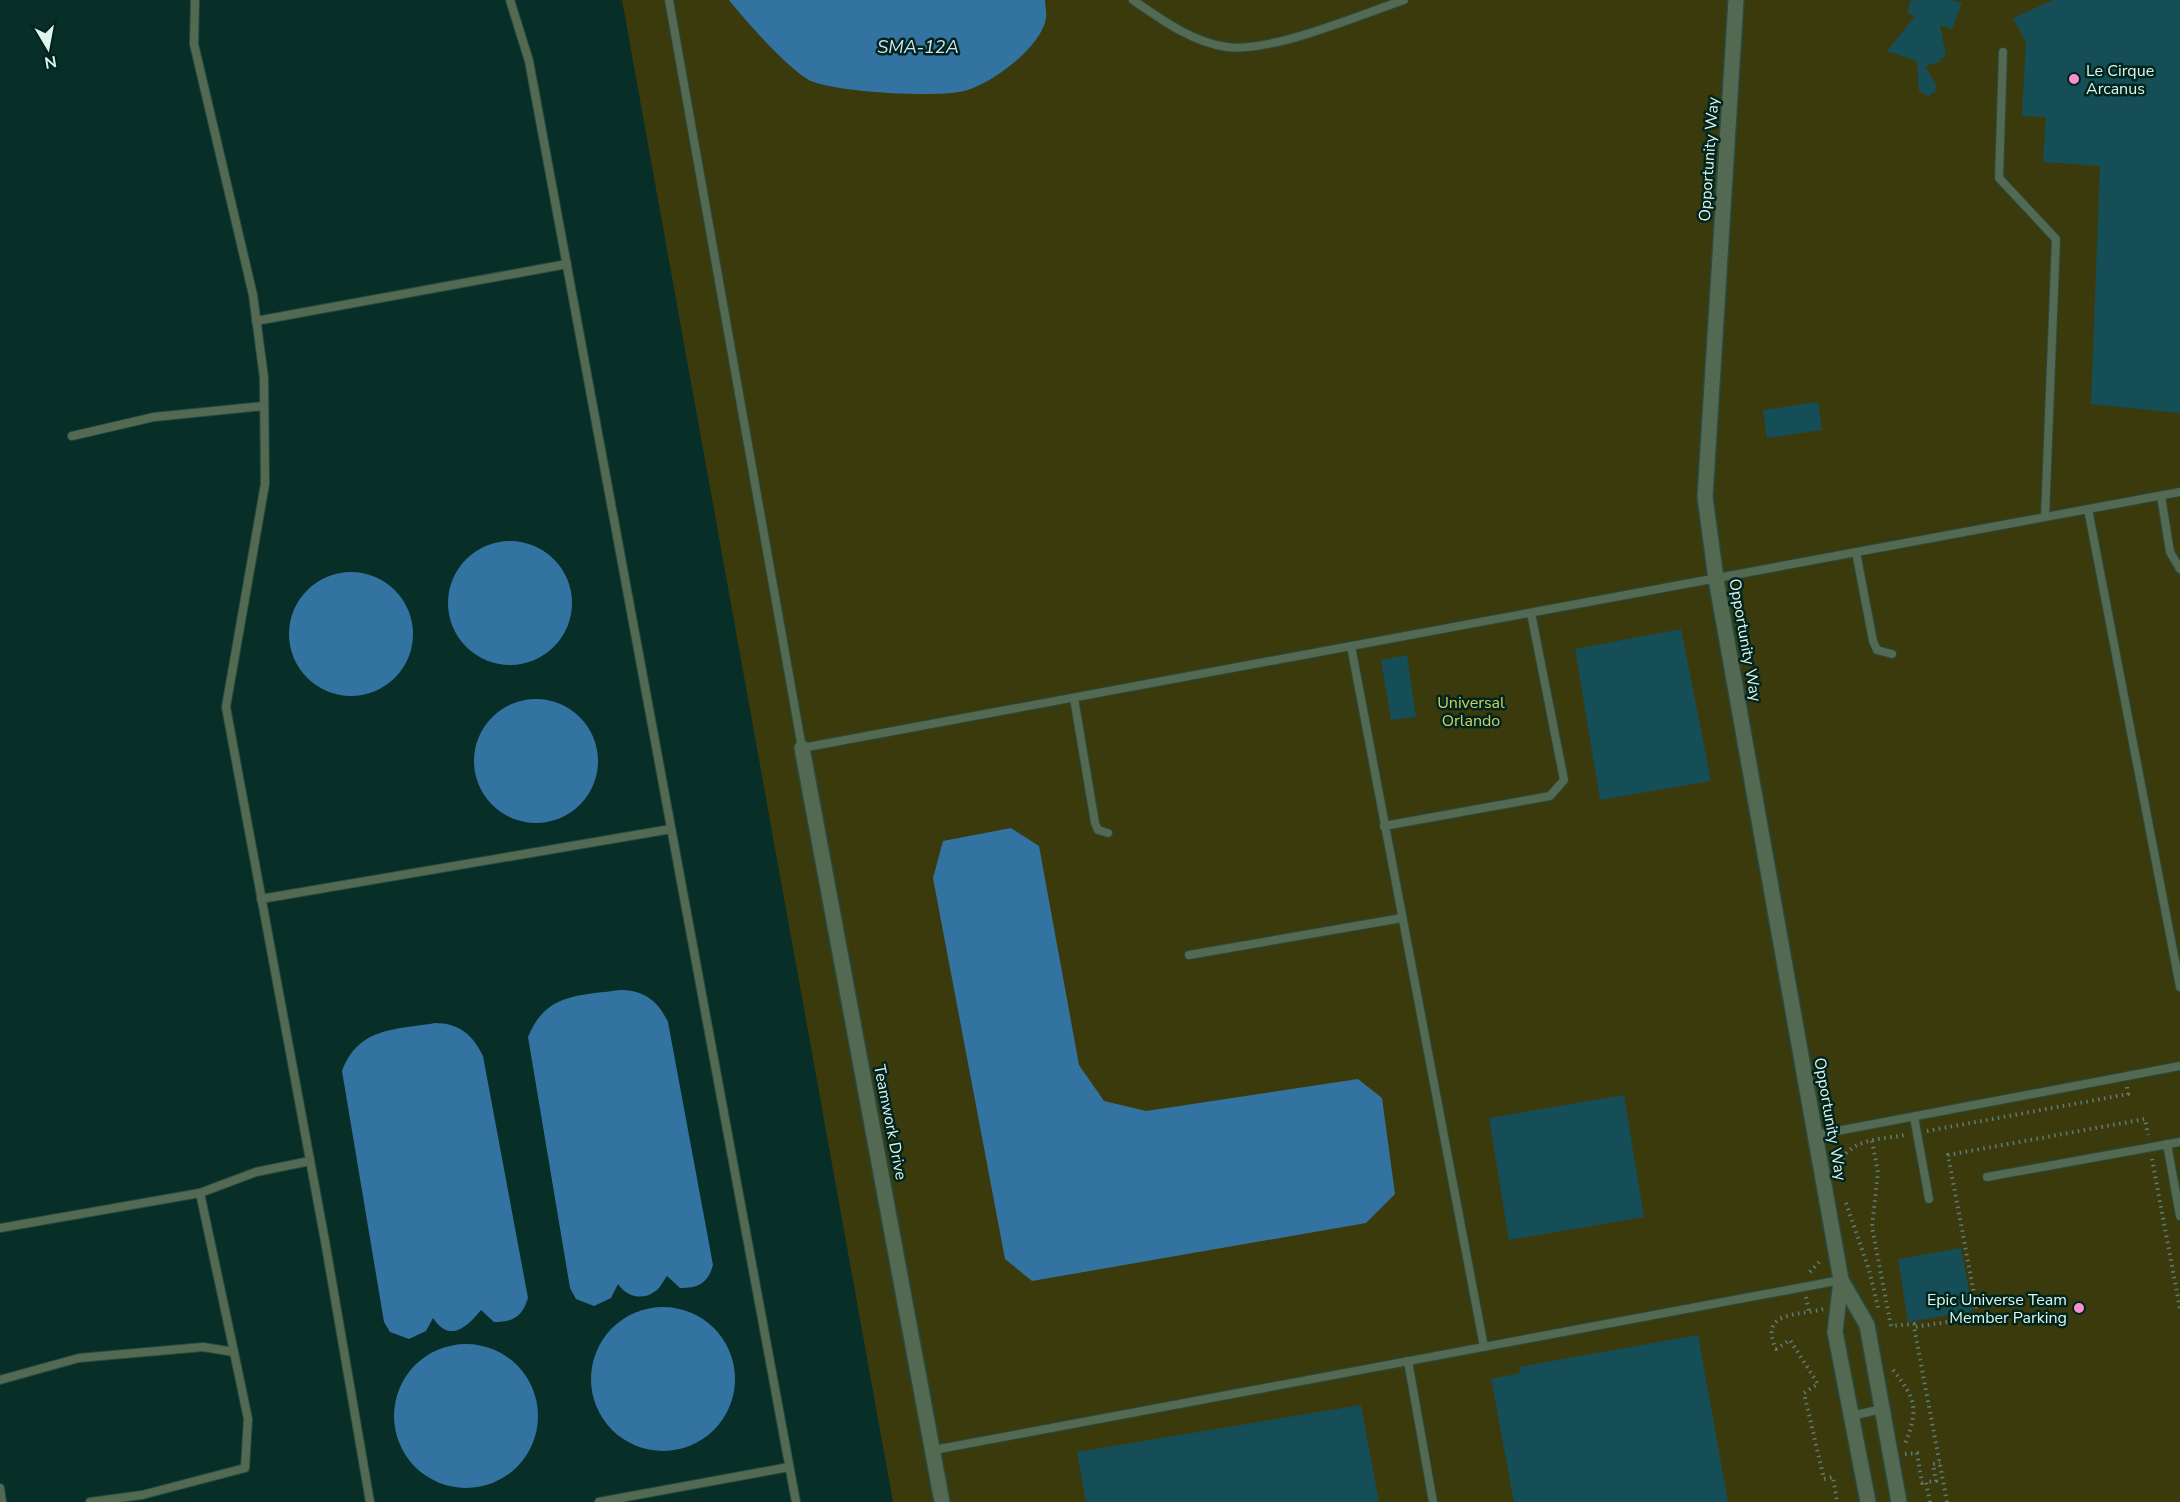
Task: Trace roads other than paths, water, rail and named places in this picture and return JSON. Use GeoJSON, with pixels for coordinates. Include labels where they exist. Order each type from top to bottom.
{"type":"FeatureCollection","features":[{"type":"Feature","properties":{"kind":"street","name":"Opportunity Way"},"geometry":{"type":"LineString","coordinates":[[1736,0],[1705,497],[1716,579],[1842,1280],[1867,1325],[1899,1502]]}},
{"type":"Feature","properties":{"kind":"street","name":"Teamwork Drive"},"geometry":{"type":"LineString","coordinates":[[802,748],[942,1502]]}},
{"type":"Feature","properties":{"kind":"street","name":"Opportunity Way"},"geometry":{"type":"LineString","coordinates":[[1842,1280],[1835,1332],[1868,1502]]}},
{"type":"Feature","properties":{"kind":"lane"},"geometry":{"type":"LineString","coordinates":[[195,0],[194,44],[252,295],[264,378],[265,484],[226,707],[370,1502]]}},
{"type":"Feature","properties":{"kind":"lane"},"geometry":{"type":"LineString","coordinates":[[510,0],[529,61],[795,1502]]}},
{"type":"Feature","properties":{"kind":"lane"},"geometry":{"type":"LineString","coordinates":[[669,0],[802,748],[2180,492]]}},
{"type":"Feature","properties":{"kind":"lane"},"geometry":{"type":"LineString","coordinates":[[1133,0],[1175,29],[1227,47],[1272,44],[1404,0]]}},
{"type":"Feature","properties":{"kind":"lane"},"geometry":{"type":"LineString","coordinates":[[2003,52],[1999,178],[2056,239],[2046,517]]}},
{"type":"Feature","properties":{"kind":"lane"},"geometry":{"type":"LineString","coordinates":[[256,321],[567,264]]}},
{"type":"Feature","properties":{"kind":"lane"},"geometry":{"type":"LineString","coordinates":[[72,436],[154,417],[264,406]]}},
{"type":"Feature","properties":{"kind":"lane"},"geometry":{"type":"LineString","coordinates":[[2161,496],[2170,552],[2180,569]]}},
{"type":"Feature","properties":{"kind":"lane"},"geometry":{"type":"LineString","coordinates":[[2088,509],[2180,987]]}},
{"type":"Feature","properties":{"kind":"lane"},"geometry":{"type":"LineString","coordinates":[[1856,552],[1873,640],[1877,650],[1892,654]]}},
{"type":"Feature","properties":{"kind":"lane"},"geometry":{"type":"LineString","coordinates":[[1384,826],[1550,796],[1564,780],[1531,613]]}},
{"type":"Feature","properties":{"kind":"lane"},"geometry":{"type":"LineString","coordinates":[[1351,646],[1484,1347]]}},
{"type":"Feature","properties":{"kind":"lane"},"geometry":{"type":"LineString","coordinates":[[1074,698],[1095,824],[1098,830],[1108,833]]}},
{"type":"Feature","properties":{"kind":"lane"},"geometry":{"type":"LineString","coordinates":[[261,899],[671,829]]}},
{"type":"Feature","properties":{"kind":"lane"},"geometry":{"type":"LineString","coordinates":[[1189,955],[1402,918]]}},
{"type":"Feature","properties":{"kind":"lane"},"geometry":{"type":"LineString","coordinates":[[1816,1135],[2180,1066]]}},
{"type":"Feature","properties":{"kind":"lane"},"geometry":{"type":"LineString","coordinates":[[1914,1117],[1929,1199]]}},
{"type":"Feature","properties":{"kind":"lane"},"geometry":{"type":"LineString","coordinates":[[1986,1177],[2180,1142]]}},
{"type":"Feature","properties":{"kind":"lane"},"geometry":{"type":"LineString","coordinates":[[2167,1144],[2180,1215]]}},
{"type":"Feature","properties":{"kind":"lane"},"geometry":{"type":"LineString","coordinates":[[0,1228],[200,1193],[256,1172],[310,1161]]}},
{"type":"Feature","properties":{"kind":"lane"},"geometry":{"type":"LineString","coordinates":[[90,1502],[142,1495],[245,1468],[248,1419],[200,1193]]}},
{"type":"Feature","properties":{"kind":"lane"},"geometry":{"type":"LineString","coordinates":[[934,1450],[1842,1280]]}},
{"type":"Feature","properties":{"kind":"lane"},"geometry":{"type":"LineString","coordinates":[[0,1380],[79,1358],[203,1347],[234,1352]]}},
{"type":"Feature","properties":{"kind":"lane"},"geometry":{"type":"LineString","coordinates":[[1408,1361],[1433,1502]]}},
{"type":"Feature","properties":{"kind":"lane"},"geometry":{"type":"LineString","coordinates":[[1851,1416],[1882,1409]]}},
{"type":"Feature","properties":{"kind":"lane"},"geometry":{"type":"LineString","coordinates":[[599,1502],[789,1467]]}},
{"type":"Feature","properties":{"kind":"lane"},"geometry":{"type":"LineString","coordinates":[[0,1488],[2,1502]]}},
{"type":"Feature","properties":{"kind":"water","name":"SMA-12A"},"geometry":{"type":"Polygon","coordinates":[[[729,0],[1045,0],[1046,16],[1035,41],[1025,52],[1000,73],[975,87],[951,93],[888,93],[827,86],[805,77],[769,46],[729,0]]]}},
{"type":"Feature","properties":{"kind":"water"},"geometry":{"type":"Polygon","coordinates":[[[510,541],[534,546],[554,559],[567,579],[572,603],[567,627],[554,647],[534,660],[510,665],[486,660],[466,647],[453,627],[448,603],[453,579],[466,559],[486,546],[510,541]]]}},
{"type":"Feature","properties":{"kind":"water"},"geometry":{"type":"Polygon","coordinates":[[[351,572],[375,577],[395,590],[408,610],[413,634],[408,658],[395,678],[375,691],[351,696],[327,691],[307,678],[294,658],[289,634],[294,610],[307,590],[327,577],[351,572]]]}},
{"type":"Feature","properties":{"kind":"water"},"geometry":{"type":"Polygon","coordinates":[[[536,699],[560,704],[580,717],[593,737],[598,761],[593,785],[580,805],[560,818],[536,823],[512,818],[492,805],[479,785],[474,761],[479,737],[492,717],[512,704],[536,699]]]}},
{"type":"Feature","properties":{"kind":"water"},"geometry":{"type":"Polygon","coordinates":[[[1011,828],[1039,846],[1079,1065],[1104,1101],[1146,1111],[1358,1079],[1382,1098],[1395,1194],[1366,1223],[1032,1281],[1005,1259],[933,878],[943,841],[1011,828]]]}},
{"type":"Feature","properties":{"kind":"water"},"geometry":{"type":"Polygon","coordinates":[[[620,990],[636,992],[649,998],[660,1008],[668,1022],[713,1265],[705,1280],[692,1287],[680,1288],[667,1276],[656,1291],[639,1297],[625,1292],[618,1284],[611,1298],[594,1306],[576,1299],[570,1288],[528,1037],[535,1023],[554,1004],[577,996],[620,990]]]}},
{"type":"Feature","properties":{"kind":"water"},"geometry":{"type":"Polygon","coordinates":[[[435,1023],[451,1025],[470,1036],[483,1056],[528,1298],[520,1314],[512,1319],[494,1322],[481,1310],[465,1326],[452,1331],[439,1326],[433,1318],[426,1331],[409,1339],[390,1332],[384,1322],[342,1071],[349,1057],[368,1038],[392,1030],[435,1023]]]}},
{"type":"Feature","properties":{"kind":"water"},"geometry":{"type":"Polygon","coordinates":[[[663,1307],[677,1308],[691,1313],[714,1328],[729,1351],[734,1365],[734,1393],[729,1407],[714,1430],[691,1445],[677,1450],[663,1451],[649,1450],[635,1445],[612,1430],[597,1407],[592,1393],[591,1379],[592,1365],[597,1351],[612,1328],[635,1313],[649,1308],[663,1307]]]}},
{"type":"Feature","properties":{"kind":"water"},"geometry":{"type":"Polygon","coordinates":[[[466,1344],[480,1345],[494,1350],[517,1365],[532,1388],[537,1402],[537,1430],[532,1444],[517,1467],[494,1482],[480,1487],[466,1488],[452,1487],[438,1482],[415,1467],[400,1444],[395,1430],[394,1416],[395,1402],[400,1388],[415,1365],[438,1350],[452,1345],[466,1344]]]}},
{"type":"Feature","properties":{"kind":"place","name":"Le Cirque Arcanus"},"geometry":{"type":"Point","coordinates":[2074,79]}},
{"type":"Feature","properties":{"kind":"place","name":"Epic Universe Team Member Parking"},"geometry":{"type":"Point","coordinates":[2079,1308]}},
{"type":"Feature","properties":{"kind":"park label","name":"Universal Orlando"},"geometry":{"type":"Point","coordinates":[1471,711]}}]}
